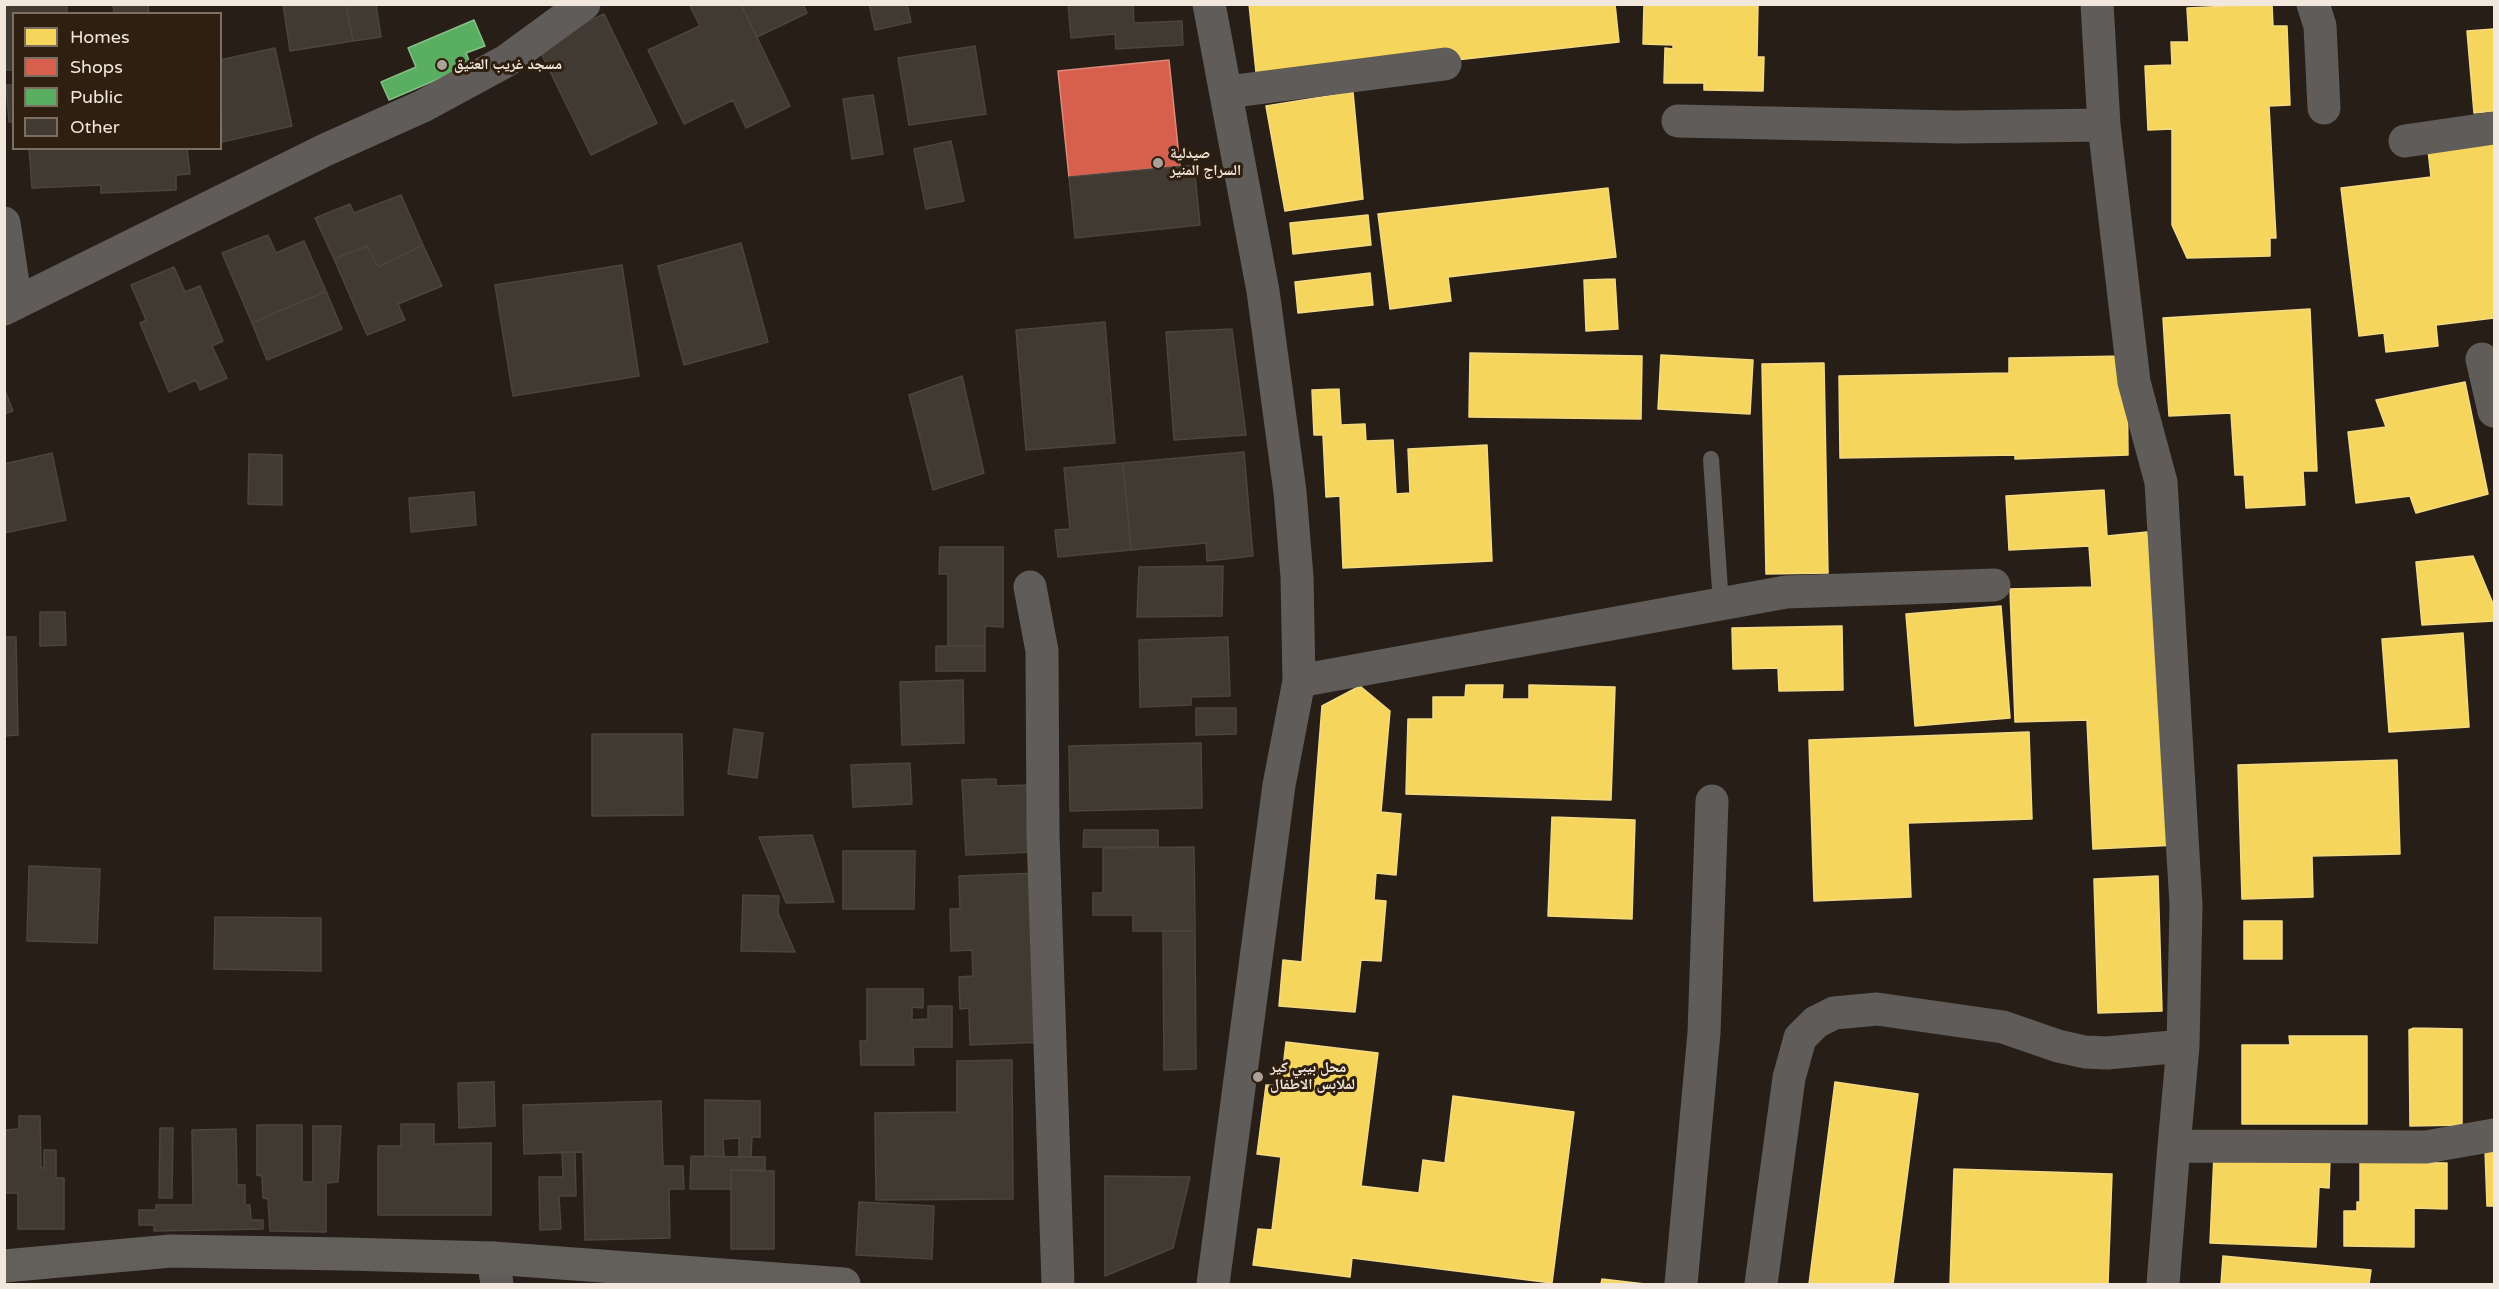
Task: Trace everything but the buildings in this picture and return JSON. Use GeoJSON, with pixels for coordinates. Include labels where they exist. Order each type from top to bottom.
{"type":"FeatureCollection","features":[{"type":"Feature","properties":{"kind":"street"},"geometry":{"type":"LineString","coordinates":[[4,224],[10,306],[325,150],[423,106],[506,61],[584,4]]}},
{"type":"Feature","properties":{"kind":"street"},"geometry":{"type":"LineString","coordinates":[[1209,4],[1263,291],[1290,492],[1297,577],[1299,681],[1279,785],[1213,1284]]}},
{"type":"Feature","properties":{"kind":"street"},"geometry":{"type":"LineString","coordinates":[[2097,4],[2104,125],[2134,382],[2161,482],[2186,905],[2183,1046],[2163,1284]]}},
{"type":"Feature","properties":{"kind":"street"},"geometry":{"type":"LineString","coordinates":[[2313,4],[2320,26],[2324,108]]}},
{"type":"Feature","properties":{"kind":"street"},"geometry":{"type":"LineString","coordinates":[[1227,92],[1445,64]]}},
{"type":"Feature","properties":{"kind":"street"},"geometry":{"type":"LineString","coordinates":[[1678,121],[1955,128],[2104,125]]}},
{"type":"Feature","properties":{"kind":"street"},"geometry":{"type":"LineString","coordinates":[[2405,141],[2494,128]]}},
{"type":"Feature","properties":{"kind":"street"},"geometry":{"type":"LineString","coordinates":[[2482,359],[2494,411]]}},
{"type":"Feature","properties":{"kind":"street"},"geometry":{"type":"LineString","coordinates":[[1299,681],[1785,592],[1994,585]]}},
{"type":"Feature","properties":{"kind":"street"},"geometry":{"type":"LineString","coordinates":[[1030,587],[1042,651],[1043,835],[1058,1284]]}},
{"type":"Feature","properties":{"kind":"street"},"geometry":{"type":"LineString","coordinates":[[1681,1284],[1704,1033],[1712,801]]}},
{"type":"Feature","properties":{"kind":"street"},"geometry":{"type":"LineString","coordinates":[[1761,1284],[1789,1078],[1800,1038],[1816,1022],[1834,1013],[1877,1009],[2002,1027],[2058,1046],[2085,1052],[2107,1053],[2183,1046]]}},
{"type":"Feature","properties":{"kind":"street"},"geometry":{"type":"LineString","coordinates":[[2174,1146],[2426,1147],[2494,1135]]}},
{"type":"Feature","properties":{"kind":"street"},"geometry":{"type":"LineString","coordinates":[[4,1266],[171,1251],[495,1271],[844,1284]]}},
{"type":"Feature","properties":{"kind":"lane"},"geometry":{"type":"LineString","coordinates":[[1711,459],[1721,604]]}},
{"type":"Feature","properties":{"kind":"place","name":"مسجد غريب العتيق"},"geometry":{"type":"Point","coordinates":[442,65]}},
{"type":"Feature","properties":{"kind":"place","name":"صيدلية السراج المنير"},"geometry":{"type":"Point","coordinates":[1158,163]}},
{"type":"Feature","properties":{"kind":"place","name":"محل بيبي كير لملابس الاطفال"},"geometry":{"type":"Point","coordinates":[1258,1077]}}]}
